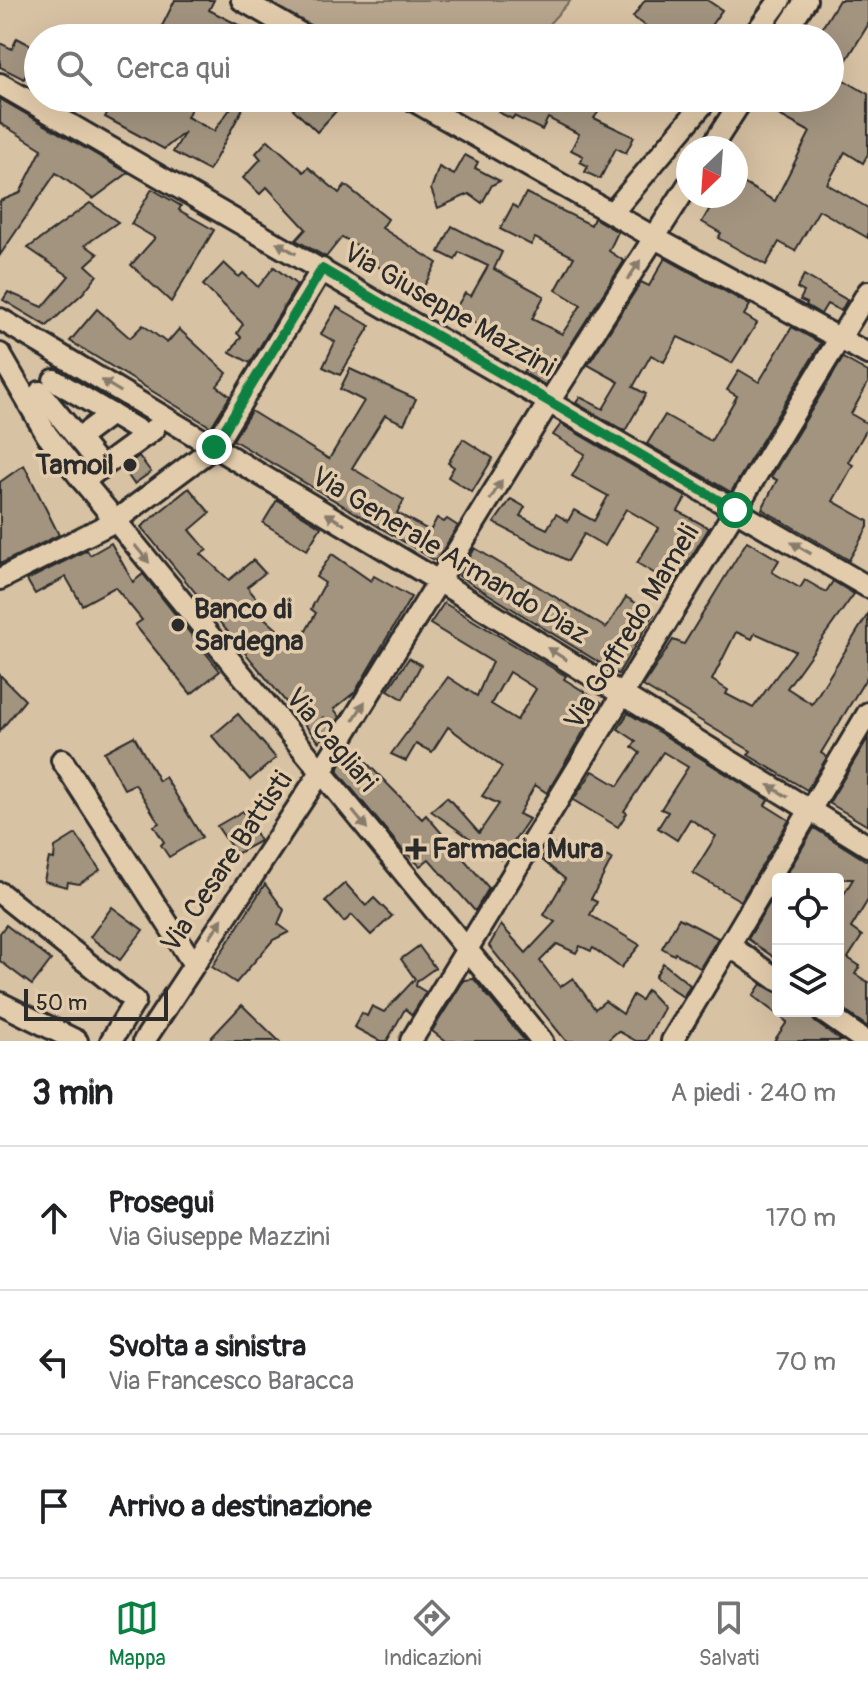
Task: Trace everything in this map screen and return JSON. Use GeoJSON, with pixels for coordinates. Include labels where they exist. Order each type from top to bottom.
{"type":"FeatureCollection","features":[{"type":"Feature","properties":{"kind":"street"},"geometry":{"type":"LineString","coordinates":[[242,0],[284,24]]}},
{"type":"Feature","properties":{"kind":"street"},"geometry":{"type":"LineString","coordinates":[[790,24],[806,0]]}},
{"type":"Feature","properties":{"kind":"street"},"geometry":{"type":"LineString","coordinates":[[776,5],[783,24]]}},
{"type":"Feature","properties":{"kind":"street"},"geometry":{"type":"LineString","coordinates":[[762,24],[776,5]]}},
{"type":"Feature","properties":{"kind":"street","name":"Via Giuseppe Mazzini"},"geometry":{"type":"LineString","coordinates":[[0,84],[24,98]]}},
{"type":"Feature","properties":{"kind":"street","name":"Via Giuseppe Mazzini"},"geometry":{"type":"LineString","coordinates":[[49,112],[868,587]]}},
{"type":"Feature","properties":{"kind":"street"},"geometry":{"type":"LineString","coordinates":[[434,112],[868,354]]}},
{"type":"Feature","properties":{"kind":"street"},"geometry":{"type":"LineString","coordinates":[[612,213],[696,112]]}},
{"type":"Feature","properties":{"kind":"street"},"geometry":{"type":"LineString","coordinates":[[719,136],[734,112]]}},
{"type":"Feature","properties":{"kind":"street","name":"Via Cesare Battisti"},"geometry":{"type":"LineString","coordinates":[[144,1041],[321,772],[549,402],[676,204]]}},
{"type":"Feature","properties":{"kind":"street"},"geometry":{"type":"LineString","coordinates":[[0,579],[115,521],[214,447],[322,269]]}},
{"type":"Feature","properties":{"kind":"street","name":"Via Goffredo Mameli"},"geometry":{"type":"LineString","coordinates":[[411,1041],[868,292]]}},
{"type":"Feature","properties":{"kind":"street","name":"Via Generale Armando Diaz"},"geometry":{"type":"LineString","coordinates":[[0,319],[440,582],[868,846]]}},
{"type":"Feature","properties":{"kind":"street","name":"Via Cagliari"},"geometry":{"type":"LineString","coordinates":[[0,354],[41,391],[47,435],[83,481],[542,1041]]}},
{"type":"Feature","properties":{"kind":"street"},"geometry":{"type":"LineString","coordinates":[[41,391],[74,363]]}},
{"type":"Feature","properties":{"kind":"street"},"geometry":{"type":"LineString","coordinates":[[41,391],[111,414],[146,435]]}},
{"type":"Feature","properties":{"kind":"street"},"geometry":{"type":"LineString","coordinates":[[41,391],[102,468]]}},
{"type":"Feature","properties":{"kind":"street"},"geometry":{"type":"LineString","coordinates":[[79,438],[111,414]]}},
{"type":"Feature","properties":{"kind":"street"},"geometry":{"type":"LineString","coordinates":[[83,481],[167,419]]}},
{"type":"Feature","properties":{"kind":"street"},"geometry":{"type":"LineString","coordinates":[[672,1041],[868,713]]}},
{"type":"Feature","properties":{"kind":"street"},"geometry":{"type":"LineString","coordinates":[[62,760],[193,963]]}},
{"type":"Feature","properties":{"kind":"street"},"geometry":{"type":"LineString","coordinates":[[0,893],[135,1001],[111,1041]]}},
{"type":"Feature","properties":{"kind":"street"},"geometry":{"type":"LineString","coordinates":[[729,945],[772,976]]}},
{"type":"Feature","properties":{"kind":"street"},"geometry":{"type":"LineString","coordinates":[[0,1003],[37,1032],[77,1041]]}},
{"type":"Feature","properties":{"kind":"street"},"geometry":{"type":"LineString","coordinates":[[831,1017],[865,1041]]}},
{"type":"Feature","properties":{"kind":"shaded area"},"geometry":{"type":"Polygon","coordinates":[[[266,0],[571,0],[549,24],[309,24],[266,0]]]}},
{"type":"Feature","properties":{"kind":"building"},"geometry":{"type":"Polygon","coordinates":[[[175,0],[214,0],[209,10],[236,24],[163,24],[175,0]]]}},
{"type":"Feature","properties":{"kind":"building"},"geometry":{"type":"Polygon","coordinates":[[[645,0],[707,0],[722,10],[712,24],[643,24],[633,17],[645,0]]]}},
{"type":"Feature","properties":{"kind":"building"},"geometry":{"type":"Polygon","coordinates":[[[839,0],[868,0],[868,25],[844,64],[844,24],[824,24],[839,0]]]}},
{"type":"Feature","properties":{"kind":"building"},"geometry":{"type":"Polygon","coordinates":[[[17,38],[24,42],[24,79],[0,67],[0,43],[12,49],[17,38]]]}},
{"type":"Feature","properties":{"kind":"building"},"geometry":{"type":"Polygon","coordinates":[[[844,80],[868,94],[868,154],[863,163],[845,152],[827,184],[868,208],[868,238],[819,210],[795,251],[779,242],[766,265],[718,238],[721,233],[702,222],[710,208],[748,208],[748,186],[775,201],[810,132],[773,112],[844,112],[844,80]]]}},
{"type":"Feature","properties":{"kind":"building"},"geometry":{"type":"Polygon","coordinates":[[[0,99],[128,173],[93,199],[56,173],[0,255],[0,201],[20,193],[42,149],[0,123],[0,99]]]}},
{"type":"Feature","properties":{"kind":"building"},"geometry":{"type":"Polygon","coordinates":[[[108,112],[189,112],[187,117],[214,131],[228,112],[241,112],[209,171],[173,152],[185,132],[164,149],[105,117],[108,112]]]}},
{"type":"Feature","properties":{"kind":"building"},"geometry":{"type":"Polygon","coordinates":[[[296,112],[335,112],[317,132],[296,112]]]}},
{"type":"Feature","properties":{"kind":"building"},"geometry":{"type":"Polygon","coordinates":[[[498,112],[598,112],[594,118],[634,137],[626,153],[616,148],[600,179],[585,172],[588,166],[580,162],[583,156],[571,150],[579,134],[548,118],[542,130],[514,116],[512,119],[498,112]]]}},
{"type":"Feature","properties":{"kind":"building"},"geometry":{"type":"Polygon","coordinates":[[[268,140],[304,172],[308,167],[339,193],[345,185],[388,219],[382,228],[437,263],[423,288],[412,282],[410,286],[366,259],[369,252],[342,237],[326,257],[296,240],[306,229],[267,187],[260,194],[243,178],[261,159],[256,153],[268,140]]]}},
{"type":"Feature","properties":{"kind":"building"},"geometry":{"type":"Polygon","coordinates":[[[465,155],[478,162],[475,168],[500,181],[492,185],[482,203],[469,194],[438,208],[431,189],[439,167],[454,175],[465,155]]]}},
{"type":"Feature","properties":{"kind":"building"},"geometry":{"type":"Polygon","coordinates":[[[152,189],[181,206],[179,210],[214,230],[171,302],[131,265],[155,238],[131,224],[152,189]]]}},
{"type":"Feature","properties":{"kind":"building"},"geometry":{"type":"Polygon","coordinates":[[[526,193],[591,225],[594,218],[618,232],[609,251],[624,261],[545,385],[523,372],[529,363],[485,336],[488,331],[454,311],[465,293],[471,296],[488,266],[459,252],[455,260],[439,252],[452,226],[502,252],[494,269],[544,296],[532,319],[562,334],[581,305],[556,290],[574,257],[535,238],[531,245],[500,229],[513,205],[518,208],[526,193]]]}},
{"type":"Feature","properties":{"kind":"building"},"geometry":{"type":"Polygon","coordinates":[[[90,203],[118,222],[85,245],[98,254],[86,265],[97,275],[83,293],[47,326],[3,300],[8,292],[43,307],[69,276],[28,248],[90,203]]]}},
{"type":"Feature","properties":{"kind":"building"},"geometry":{"type":"Polygon","coordinates":[[[665,258],[750,305],[744,315],[757,323],[732,363],[678,337],[664,362],[651,355],[633,387],[646,394],[625,431],[576,403],[580,397],[603,409],[619,382],[588,365],[641,282],[649,286],[665,258]]]}},
{"type":"Feature","properties":{"kind":"building"},"geometry":{"type":"Polygon","coordinates":[[[224,263],[239,277],[243,273],[258,287],[274,267],[297,285],[250,363],[230,352],[241,337],[237,333],[243,324],[203,285],[224,263]]]}},
{"type":"Feature","properties":{"kind":"building"},"geometry":{"type":"Polygon","coordinates":[[[804,275],[847,300],[841,311],[827,304],[821,314],[800,300],[804,292],[797,288],[804,275]]]}},
{"type":"Feature","properties":{"kind":"building"},"geometry":{"type":"Polygon","coordinates":[[[337,307],[370,326],[340,375],[323,367],[335,342],[321,334],[337,307]]]}},
{"type":"Feature","properties":{"kind":"building"},"geometry":{"type":"Polygon","coordinates":[[[97,309],[130,338],[143,325],[167,343],[179,329],[227,373],[217,386],[230,396],[211,427],[70,341],[97,309]]]}},
{"type":"Feature","properties":{"kind":"building"},"geometry":{"type":"Polygon","coordinates":[[[792,327],[821,343],[731,492],[647,444],[665,415],[711,441],[737,396],[727,390],[739,370],[759,382],[792,327]]]}},
{"type":"Feature","properties":{"kind":"building"},"geometry":{"type":"Polygon","coordinates":[[[843,358],[868,372],[868,383],[851,414],[868,427],[848,462],[853,465],[833,501],[868,521],[868,527],[849,560],[762,509],[777,480],[771,477],[843,358]]]}},
{"type":"Feature","properties":{"kind":"building"},"geometry":{"type":"Polygon","coordinates":[[[350,369],[416,399],[404,424],[385,415],[352,468],[404,500],[397,513],[430,531],[437,518],[444,522],[447,519],[458,526],[436,561],[233,440],[251,411],[329,459],[364,401],[340,389],[350,369]]]}},
{"type":"Feature","properties":{"kind":"building"},"geometry":{"type":"Polygon","coordinates":[[[561,424],[686,497],[678,511],[709,528],[674,585],[637,563],[659,528],[626,509],[605,546],[584,534],[568,561],[494,523],[511,499],[525,507],[520,516],[547,529],[556,514],[568,521],[574,510],[594,521],[608,496],[572,476],[585,454],[553,435],[561,424]]]}},
{"type":"Feature","properties":{"kind":"building"},"geometry":{"type":"Polygon","coordinates":[[[463,439],[493,458],[472,492],[448,477],[454,467],[448,463],[463,439]]]}},
{"type":"Feature","properties":{"kind":"building"},"geometry":{"type":"Polygon","coordinates":[[[139,456],[151,472],[134,484],[123,468],[139,456]]]}},
{"type":"Feature","properties":{"kind":"building"},"geometry":{"type":"Polygon","coordinates":[[[24,465],[59,535],[0,564],[0,482],[24,465]]]}},
{"type":"Feature","properties":{"kind":"building"},"geometry":{"type":"Polygon","coordinates":[[[189,488],[210,513],[190,530],[207,550],[201,554],[229,580],[253,560],[265,573],[247,587],[266,610],[261,615],[297,647],[316,613],[311,609],[325,583],[316,577],[332,554],[371,581],[374,576],[411,597],[355,692],[334,709],[340,717],[335,724],[322,717],[332,729],[319,742],[141,527],[189,488]]]}},
{"type":"Feature","properties":{"kind":"building"},"geometry":{"type":"Polygon","coordinates":[[[277,500],[321,527],[307,550],[263,523],[277,500]]]}},
{"type":"Feature","properties":{"kind":"building"},"geometry":{"type":"Polygon","coordinates":[[[747,541],[779,560],[772,572],[800,588],[805,580],[826,592],[833,581],[854,594],[787,688],[812,704],[868,614],[868,675],[821,753],[827,757],[807,790],[748,755],[751,751],[643,686],[673,640],[684,644],[747,541]],[[736,632],[712,680],[728,690],[726,694],[753,708],[795,651],[755,633],[752,639],[736,632]]]}},
{"type":"Feature","properties":{"kind":"building"},"geometry":{"type":"Polygon","coordinates":[[[111,543],[133,582],[143,574],[220,671],[191,694],[135,625],[142,620],[115,587],[82,605],[66,577],[35,594],[27,580],[87,550],[90,555],[111,543]]]}},
{"type":"Feature","properties":{"kind":"building"},"geometry":{"type":"Polygon","coordinates":[[[475,548],[606,628],[626,597],[654,614],[618,674],[459,576],[475,548]]]}},
{"type":"Feature","properties":{"kind":"building"},"geometry":{"type":"Polygon","coordinates":[[[444,603],[566,676],[564,679],[601,702],[547,793],[535,785],[519,814],[529,819],[501,860],[431,811],[447,797],[479,833],[499,804],[482,796],[502,767],[448,727],[432,752],[416,744],[406,761],[391,754],[448,677],[477,696],[492,662],[430,624],[444,603]],[[509,672],[491,704],[517,720],[536,689],[509,672]]]}},
{"type":"Feature","properties":{"kind":"building"},"geometry":{"type":"Polygon","coordinates":[[[409,658],[421,665],[403,699],[388,690],[409,658]]]}},
{"type":"Feature","properties":{"kind":"building"},"geometry":{"type":"Polygon","coordinates":[[[0,675],[25,700],[0,731],[0,675]]]}},
{"type":"Feature","properties":{"kind":"building"},"geometry":{"type":"Polygon","coordinates":[[[628,713],[768,800],[765,805],[789,820],[741,901],[693,873],[716,836],[690,819],[677,840],[658,828],[668,812],[661,809],[688,767],[663,752],[624,811],[627,813],[618,827],[573,800],[593,771],[618,786],[640,753],[632,747],[636,741],[618,729],[628,713]]]}},
{"type":"Feature","properties":{"kind":"building"},"geometry":{"type":"Polygon","coordinates":[[[238,714],[276,758],[250,780],[212,736],[238,714]]]}},
{"type":"Feature","properties":{"kind":"building"},"geometry":{"type":"Polygon","coordinates":[[[134,736],[159,781],[165,777],[202,837],[169,857],[154,826],[159,823],[135,784],[124,789],[104,752],[134,736]]]}},
{"type":"Feature","properties":{"kind":"building"},"geometry":{"type":"Polygon","coordinates":[[[868,738],[868,826],[829,803],[868,738]]]}},
{"type":"Feature","properties":{"kind":"building"},"geometry":{"type":"Polygon","coordinates":[[[351,747],[422,819],[426,815],[489,888],[475,911],[429,859],[420,866],[400,847],[337,771],[351,747]]]}},
{"type":"Feature","properties":{"kind":"building"},"geometry":{"type":"Polygon","coordinates":[[[243,811],[260,841],[236,854],[217,826],[243,811]]]}},
{"type":"Feature","properties":{"kind":"building"},"geometry":{"type":"Polygon","coordinates":[[[814,828],[868,859],[868,900],[851,928],[862,936],[848,958],[860,966],[855,974],[868,982],[868,1027],[844,1010],[844,894],[853,879],[844,879],[844,873],[788,873],[814,828]]]}},
{"type":"Feature","properties":{"kind":"building"},"geometry":{"type":"Polygon","coordinates":[[[76,834],[100,870],[79,884],[68,882],[67,887],[44,881],[49,858],[54,859],[55,847],[76,834]]]}},
{"type":"Feature","properties":{"kind":"building"},"geometry":{"type":"Polygon","coordinates":[[[550,842],[576,858],[581,848],[591,857],[595,851],[612,859],[591,899],[597,902],[590,915],[640,945],[621,968],[593,948],[591,951],[580,946],[576,953],[557,944],[540,961],[560,987],[573,978],[595,1009],[605,1001],[623,1014],[633,995],[641,1000],[647,990],[664,1008],[646,1041],[636,1041],[618,1031],[607,1041],[566,1041],[489,946],[501,925],[526,953],[555,922],[544,915],[565,879],[541,859],[550,842]]]}},
{"type":"Feature","properties":{"kind":"building"},"geometry":{"type":"Polygon","coordinates":[[[345,883],[366,906],[374,898],[392,916],[371,935],[352,915],[344,922],[325,901],[345,883]]]}},
{"type":"Feature","properties":{"kind":"building"},"geometry":{"type":"Polygon","coordinates":[[[265,884],[284,910],[278,924],[289,932],[273,940],[236,983],[212,967],[265,884]]]}},
{"type":"Feature","properties":{"kind":"building"},"geometry":{"type":"Polygon","coordinates":[[[772,899],[772,956],[748,939],[772,899]]]}},
{"type":"Feature","properties":{"kind":"building"},"geometry":{"type":"Polygon","coordinates":[[[112,907],[143,930],[120,960],[90,937],[112,907]]]}},
{"type":"Feature","properties":{"kind":"building"},"geometry":{"type":"Polygon","coordinates":[[[679,918],[718,938],[700,968],[662,948],[679,918]]]}},
{"type":"Feature","properties":{"kind":"building"},"geometry":{"type":"Polygon","coordinates":[[[6,925],[51,960],[32,985],[0,961],[0,933],[6,925]]]}},
{"type":"Feature","properties":{"kind":"building"},"geometry":{"type":"Polygon","coordinates":[[[419,946],[435,968],[417,981],[416,986],[426,992],[412,1015],[405,1009],[387,1041],[380,1041],[354,1027],[362,1013],[367,1016],[372,1006],[384,1012],[415,979],[401,959],[419,946]]]}},
{"type":"Feature","properties":{"kind":"building"},"geometry":{"type":"Polygon","coordinates":[[[663,963],[690,985],[683,997],[655,977],[663,963]]]}},
{"type":"Feature","properties":{"kind":"building"},"geometry":{"type":"Polygon","coordinates":[[[474,979],[525,1041],[445,1041],[432,1031],[464,980],[474,979]]]}},
{"type":"Feature","properties":{"kind":"building"},"geometry":{"type":"Polygon","coordinates":[[[761,984],[772,990],[772,1011],[753,996],[761,984]]]}},
{"type":"Feature","properties":{"kind":"building"},"geometry":{"type":"Polygon","coordinates":[[[242,1005],[279,1041],[208,1041],[242,1005]]]}},
{"type":"Feature","properties":{"kind":"building"},"geometry":{"type":"Polygon","coordinates":[[[780,1017],[812,1017],[842,1041],[774,1041],[787,1022],[780,1017]]]}},
{"type":"Feature","properties":{"kind":"place","name":"Tamoil"},"geometry":{"type":"Point","coordinates":[130,465]}},
{"type":"Feature","properties":{"kind":"place","name":"Banco di Sardegna"},"geometry":{"type":"Point","coordinates":[178,625]}},
{"type":"Feature","properties":{"kind":"place","name":"Farmacia Mura"},"geometry":{"type":"Point","coordinates":[416,849]}},
{"type":"Feature","properties":{"kind":"route"},"geometry":{"type":"LineString","coordinates":[[214,447],[322,269],[735,510]]}}]}
